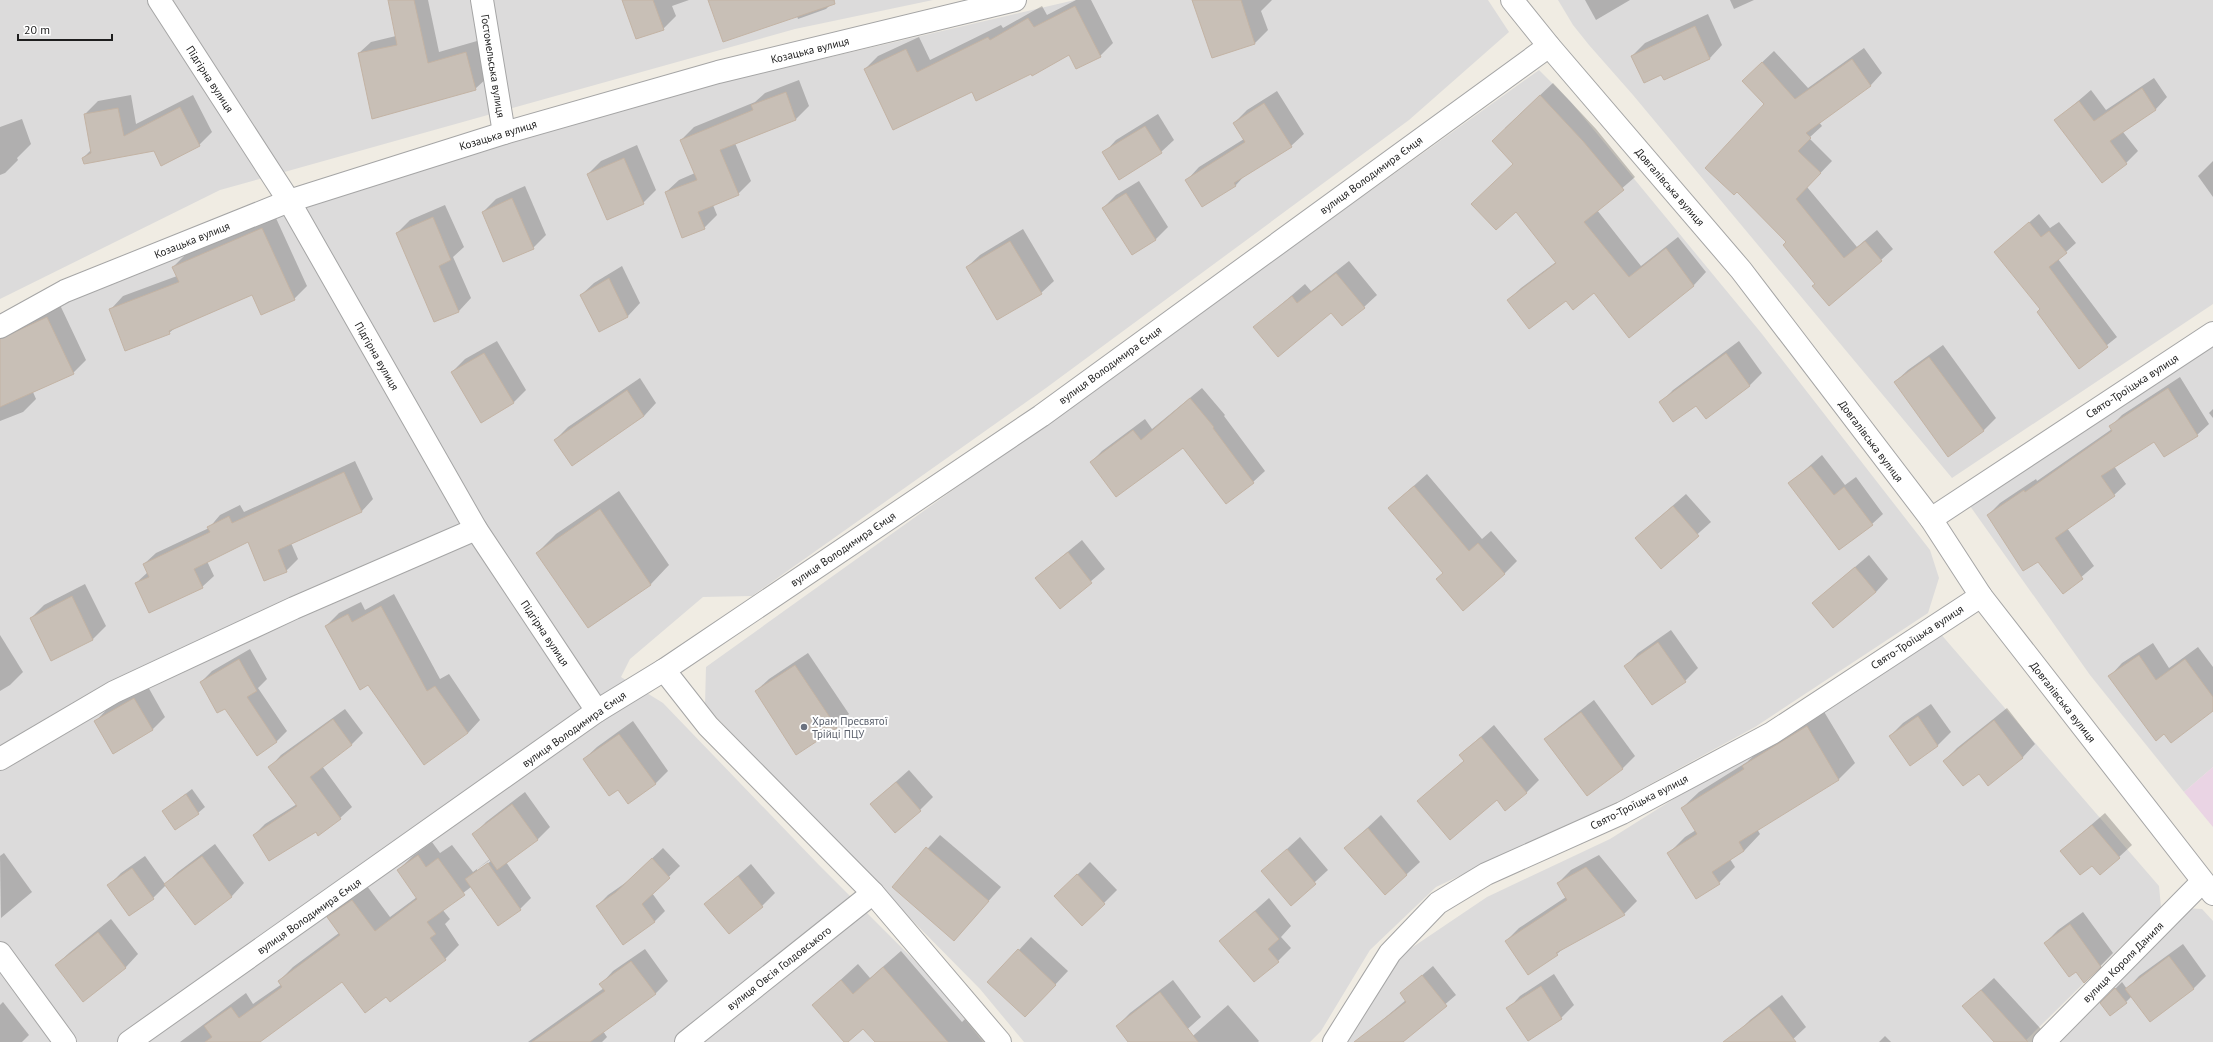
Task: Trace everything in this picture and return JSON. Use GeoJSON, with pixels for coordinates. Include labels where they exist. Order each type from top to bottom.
{"type":"FeatureCollection","features":[{"type":"Feature","properties":{"kind":"street","name":"Підгірна вулиця"},"geometry":{"type":"LineString","coordinates":[[159,0],[289,201],[476,529],[598,711]]}},
{"type":"Feature","properties":{"kind":"street","name":"Гостомельська вулиця"},"geometry":{"type":"LineString","coordinates":[[482,0],[504,133]]}},
{"type":"Feature","properties":{"kind":"street","name":"Козацька вулиця"},"geometry":{"type":"LineString","coordinates":[[0,327],[66,291],[289,201],[504,133],[718,72],[1015,0]]}},
{"type":"Feature","properties":{"kind":"street","name":"Довгалівська вулиця"},"geometry":{"type":"LineString","coordinates":[[1512,0],[1548,46],[1741,270],[1931,519],[1981,596],[2208,888]]}},
{"type":"Feature","properties":{"kind":"street","name":"вулиця Володимира Ємця"},"geometry":{"type":"LineString","coordinates":[[130,1042],[598,711],[664,670],[1041,416],[1548,46]]}},
{"type":"Feature","properties":{"kind":"street","name":"Свято-Троїцька вулиця"},"geometry":{"type":"LineString","coordinates":[[1931,519],[2213,333]]}},
{"type":"Feature","properties":{"kind":"street"},"geometry":{"type":"LineString","coordinates":[[0,759],[114,692],[294,608],[476,529]]}},
{"type":"Feature","properties":{"kind":"street","name":"Свято-Троїцька вулиця"},"geometry":{"type":"LineString","coordinates":[[1334,1042],[1390,953],[1438,903],[1486,874],[1622,813],[1772,733],[1981,596]]}},
{"type":"Feature","properties":{"kind":"street"},"geometry":{"type":"LineString","coordinates":[[664,670],[708,726],[873,893],[1000,1042]]}},
{"type":"Feature","properties":{"kind":"street","name":"вулиця Короля Даниля"},"geometry":{"type":"LineString","coordinates":[[2044,1042],[2208,888]]}},
{"type":"Feature","properties":{"kind":"street","name":"вулиця Овсія Голдовського"},"geometry":{"type":"LineString","coordinates":[[686,1042],[873,893]]}},
{"type":"Feature","properties":{"kind":"street"},"geometry":{"type":"LineString","coordinates":[[0,953],[65,1042]]}},
{"type":"Feature","properties":{"kind":"shaded area"},"geometry":{"type":"Polygon","coordinates":[[[0,0],[933,0],[795,29],[220,190],[0,299],[0,0]]]}},
{"type":"Feature","properties":{"kind":"shaded area"},"geometry":{"type":"Polygon","coordinates":[[[1075,0],[1488,0],[1509,32],[1409,120],[1046,388],[752,596],[703,597],[630,659],[621,677],[663,703],[818,864],[926,972],[983,1042],[0,1042],[0,336],[47,308],[249,225],[547,123],[1075,0]]]}},
{"type":"Feature","properties":{"kind":"shaded area"},"geometry":{"type":"Polygon","coordinates":[[[1558,0],[2213,0],[2213,304],[1952,478],[1633,95],[1589,45],[1573,25],[1558,0]]]}},
{"type":"Feature","properties":{"kind":"shaded area"},"geometry":{"type":"Polygon","coordinates":[[[1539,70],[1570,101],[1762,334],[1930,550],[1939,578],[1928,613],[1755,727],[1621,800],[1436,887],[1370,950],[1321,1031],[1310,1042],[1024,1042],[980,989],[816,823],[705,705],[706,667],[1539,70]]]}},
{"type":"Feature","properties":{"kind":"shaded area"},"geometry":{"type":"Polygon","coordinates":[[[2213,343],[2213,767],[2184,792],[2090,675],[1970,506],[2213,343]]]}},
{"type":"Feature","properties":{"kind":"shaded area"},"geometry":{"type":"Polygon","coordinates":[[[1939,632],[2159,886],[2161,907],[2024,1042],[1338,1042],[1401,955],[1487,897],[1610,839],[1939,632]]]}},
{"type":"Feature","properties":{"kind":"shaded area"},"geometry":{"type":"Polygon","coordinates":[[[2213,767],[2213,827],[2184,792],[2213,767]]]}},
{"type":"Feature","properties":{"kind":"shaded area"},"geometry":{"type":"Polygon","coordinates":[[[2185,908],[2202,909],[2213,921],[2213,1042],[2048,1042],[2185,908]]]}},
{"type":"Feature","properties":{"kind":"building"},"geometry":{"type":"Polygon","coordinates":[[[388,0],[414,0],[428,63],[466,52],[476,90],[372,119],[358,53],[397,45],[388,0]]]}},
{"type":"Feature","properties":{"kind":"building"},"geometry":{"type":"Polygon","coordinates":[[[622,0],[653,0],[664,30],[636,39],[622,0]]]}},
{"type":"Feature","properties":{"kind":"building"},"geometry":{"type":"Polygon","coordinates":[[[708,0],[834,0],[835,4],[723,42],[708,0]]]}},
{"type":"Feature","properties":{"kind":"building"},"geometry":{"type":"Polygon","coordinates":[[[1192,0],[1241,0],[1255,44],[1212,58],[1192,0]]]}},
{"type":"Feature","properties":{"kind":"building"},"geometry":{"type":"Polygon","coordinates":[[[1075,6],[1101,57],[1076,69],[1069,55],[1032,76],[1031,74],[976,101],[972,92],[893,130],[864,69],[906,49],[917,72],[988,37],[990,40],[1028,18],[1034,27],[1075,6]]]}},
{"type":"Feature","properties":{"kind":"building"},"geometry":{"type":"Polygon","coordinates":[[[1695,26],[1710,59],[1664,80],[1661,75],[1644,83],[1631,56],[1695,26]]]}},
{"type":"Feature","properties":{"kind":"building"},"geometry":{"type":"Polygon","coordinates":[[[1852,59],[1871,86],[1806,133],[1811,138],[1798,151],[1821,173],[1796,199],[1844,258],[1865,241],[1882,261],[1829,306],[1812,286],[1815,284],[1783,245],[1786,242],[1737,192],[1734,195],[1705,168],[1764,104],[1742,81],[1762,62],[1795,99],[1852,59]]]}},
{"type":"Feature","properties":{"kind":"building"},"geometry":{"type":"Polygon","coordinates":[[[2142,88],[2156,110],[2110,141],[2127,164],[2102,183],[2054,120],[2079,101],[2094,121],[2142,88]]]}},
{"type":"Feature","properties":{"kind":"building"},"geometry":{"type":"Polygon","coordinates":[[[786,92],[796,120],[720,150],[739,195],[698,212],[705,229],[682,238],[665,192],[697,180],[680,140],[753,110],[751,105],[786,92]]]}},
{"type":"Feature","properties":{"kind":"building"},"geometry":{"type":"Polygon","coordinates":[[[1540,95],[1583,141],[1624,190],[1584,222],[1629,277],[1666,248],[1694,286],[1629,338],[1594,293],[1573,310],[1566,301],[1529,329],[1507,300],[1556,263],[1516,212],[1496,230],[1471,204],[1513,164],[1492,141],[1540,95]]]}},
{"type":"Feature","properties":{"kind":"building"},"geometry":{"type":"Polygon","coordinates":[[[1264,103],[1292,147],[1234,183],[1236,186],[1202,207],[1185,180],[1245,142],[1233,123],[1264,103]]]}},
{"type":"Feature","properties":{"kind":"building"},"geometry":{"type":"Polygon","coordinates":[[[180,107],[200,146],[161,166],[154,151],[84,164],[82,158],[91,153],[84,114],[118,108],[124,136],[180,107]]]}},
{"type":"Feature","properties":{"kind":"building"},"geometry":{"type":"Polygon","coordinates":[[[1145,126],[1162,153],[1119,180],[1102,152],[1145,126]]]}},
{"type":"Feature","properties":{"kind":"building"},"geometry":{"type":"Polygon","coordinates":[[[624,158],[644,204],[607,220],[587,174],[624,158]]]}},
{"type":"Feature","properties":{"kind":"building"},"geometry":{"type":"Polygon","coordinates":[[[1126,193],[1156,240],[1132,255],[1102,208],[1126,193]]]}},
{"type":"Feature","properties":{"kind":"building"},"geometry":{"type":"Polygon","coordinates":[[[512,198],[534,249],[503,262],[482,212],[512,198]]]}},
{"type":"Feature","properties":{"kind":"building"},"geometry":{"type":"Polygon","coordinates":[[[433,217],[451,260],[439,266],[459,312],[434,322],[396,233],[433,217]]]}},
{"type":"Feature","properties":{"kind":"building"},"geometry":{"type":"Polygon","coordinates":[[[2029,222],[2041,237],[2049,231],[2067,253],[2049,267],[2108,347],[2079,369],[2037,312],[2040,309],[1994,252],[2029,222]]]}},
{"type":"Feature","properties":{"kind":"building"},"geometry":{"type":"Polygon","coordinates":[[[262,228],[295,300],[261,315],[252,295],[169,331],[170,334],[125,351],[109,309],[179,282],[172,267],[262,228]]]}},
{"type":"Feature","properties":{"kind":"building"},"geometry":{"type":"Polygon","coordinates":[[[1010,241],[1042,294],[997,320],[966,267],[1010,241]]]}},
{"type":"Feature","properties":{"kind":"building"},"geometry":{"type":"Polygon","coordinates":[[[1336,273],[1365,308],[1342,326],[1331,313],[1278,357],[1253,327],[1292,296],[1297,303],[1336,273]]]}},
{"type":"Feature","properties":{"kind":"building"},"geometry":{"type":"Polygon","coordinates":[[[609,278],[628,317],[599,332],[580,295],[609,278]]]}},
{"type":"Feature","properties":{"kind":"building"},"geometry":{"type":"Polygon","coordinates":[[[47,317],[74,374],[0,407],[0,339],[47,317]]]}},
{"type":"Feature","properties":{"kind":"building"},"geometry":{"type":"Polygon","coordinates":[[[484,353],[514,403],[481,423],[451,372],[484,353]]]}},
{"type":"Feature","properties":{"kind":"building"},"geometry":{"type":"Polygon","coordinates":[[[1726,353],[1750,386],[1706,419],[1696,406],[1673,422],[1659,402],[1726,353]]]}},
{"type":"Feature","properties":{"kind":"building"},"geometry":{"type":"Polygon","coordinates":[[[1929,357],[1984,431],[1948,457],[1894,382],[1929,357]]]}},
{"type":"Feature","properties":{"kind":"building"},"geometry":{"type":"Polygon","coordinates":[[[2168,388],[2198,436],[2164,457],[2154,442],[2101,476],[2115,496],[2055,538],[2083,579],[2063,594],[2038,562],[2023,571],[1987,515],[2024,490],[2025,492],[2112,431],[2109,426],[2168,388]]]}},
{"type":"Feature","properties":{"kind":"building"},"geometry":{"type":"Polygon","coordinates":[[[627,390],[644,416],[572,466],[554,440],[627,390]]]}},
{"type":"Feature","properties":{"kind":"building"},"geometry":{"type":"Polygon","coordinates":[[[1190,398],[1214,427],[1213,428],[1254,483],[1226,504],[1183,448],[1116,497],[1090,462],[1133,430],[1141,440],[1190,398]]]}},
{"type":"Feature","properties":{"kind":"building"},"geometry":{"type":"Polygon","coordinates":[[[1811,466],[1834,495],[1844,487],[1873,525],[1839,550],[1788,483],[1811,466]]]}},
{"type":"Feature","properties":{"kind":"building"},"geometry":{"type":"Polygon","coordinates":[[[344,472],[362,512],[278,550],[287,572],[264,581],[248,542],[194,569],[203,588],[149,613],[135,583],[149,577],[143,564],[210,532],[207,527],[229,516],[232,523],[344,472]]]}},
{"type":"Feature","properties":{"kind":"building"},"geometry":{"type":"Polygon","coordinates":[[[1414,486],[1469,551],[1478,543],[1505,574],[1463,611],[1436,579],[1443,573],[1388,508],[1414,486]]]}},
{"type":"Feature","properties":{"kind":"building"},"geometry":{"type":"Polygon","coordinates":[[[1673,506],[1699,536],[1661,569],[1635,538],[1673,506]]]}},
{"type":"Feature","properties":{"kind":"building"},"geometry":{"type":"Polygon","coordinates":[[[600,509],[651,585],[588,628],[536,553],[600,509]]]}},
{"type":"Feature","properties":{"kind":"building"},"geometry":{"type":"Polygon","coordinates":[[[1068,552],[1092,583],[1060,609],[1035,578],[1068,552]]]}},
{"type":"Feature","properties":{"kind":"building"},"geometry":{"type":"Polygon","coordinates":[[[1855,567],[1876,592],[1833,628],[1812,603],[1855,567]]]}},
{"type":"Feature","properties":{"kind":"building"},"geometry":{"type":"Polygon","coordinates":[[[72,596],[93,640],[51,661],[30,618],[72,596]]]}},
{"type":"Feature","properties":{"kind":"building"},"geometry":{"type":"Polygon","coordinates":[[[381,606],[427,691],[435,686],[468,733],[424,765],[368,685],[360,690],[325,626],[348,614],[352,622],[381,606]]]}},
{"type":"Feature","properties":{"kind":"building"},"geometry":{"type":"Polygon","coordinates":[[[1658,642],[1686,682],[1652,705],[1624,666],[1658,642]]]}},
{"type":"Feature","properties":{"kind":"building"},"geometry":{"type":"Polygon","coordinates":[[[2139,655],[2156,680],[2185,659],[2213,697],[2213,711],[2171,743],[2164,734],[2156,741],[2108,676],[2139,655]]]}},
{"type":"Feature","properties":{"kind":"building"},"geometry":{"type":"Polygon","coordinates":[[[239,659],[257,691],[247,697],[277,742],[257,756],[225,709],[217,713],[200,682],[239,659]]]}},
{"type":"Feature","properties":{"kind":"building"},"geometry":{"type":"Polygon","coordinates":[[[795,665],[837,728],[796,755],[755,691],[795,665]]]}},
{"type":"Feature","properties":{"kind":"building"},"geometry":{"type":"Polygon","coordinates":[[[134,698],[153,730],[113,754],[94,721],[134,698]]]}},
{"type":"Feature","properties":{"kind":"building"},"geometry":{"type":"Polygon","coordinates":[[[1581,712],[1623,769],[1587,796],[1544,739],[1581,712]]]}},
{"type":"Feature","properties":{"kind":"building"},"geometry":{"type":"Polygon","coordinates":[[[1918,716],[1938,746],[1910,766],[1889,736],[1918,716]]]}},
{"type":"Feature","properties":{"kind":"building"},"geometry":{"type":"Polygon","coordinates":[[[333,719],[352,745],[310,777],[341,819],[318,836],[316,832],[269,861],[253,835],[297,806],[268,767],[333,719]]]}},
{"type":"Feature","properties":{"kind":"building"},"geometry":{"type":"Polygon","coordinates":[[[1994,720],[2023,758],[1988,786],[1979,774],[1963,786],[1943,761],[1994,720]]]}},
{"type":"Feature","properties":{"kind":"building"},"geometry":{"type":"Polygon","coordinates":[[[1807,726],[1839,780],[1739,842],[1744,851],[1712,872],[1720,884],[1696,899],[1667,853],[1697,834],[1681,808],[1744,769],[1742,766],[1807,726]]]}},
{"type":"Feature","properties":{"kind":"building"},"geometry":{"type":"Polygon","coordinates":[[[619,734],[656,784],[628,804],[618,790],[609,796],[583,759],[619,734]]]}},
{"type":"Feature","properties":{"kind":"building"},"geometry":{"type":"Polygon","coordinates":[[[1481,737],[1527,793],[1505,811],[1497,800],[1450,840],[1417,801],[1464,761],[1459,755],[1481,737]]]}},
{"type":"Feature","properties":{"kind":"building"},"geometry":{"type":"Polygon","coordinates":[[[896,782],[921,811],[895,833],[870,804],[896,782]]]}},
{"type":"Feature","properties":{"kind":"building"},"geometry":{"type":"Polygon","coordinates":[[[186,794],[199,814],[175,830],[162,811],[186,794]]]}},
{"type":"Feature","properties":{"kind":"building"},"geometry":{"type":"Polygon","coordinates":[[[512,804],[538,840],[497,870],[472,834],[512,804]]]}},
{"type":"Feature","properties":{"kind":"building"},"geometry":{"type":"Polygon","coordinates":[[[2092,825],[2120,858],[2100,875],[2092,866],[2080,875],[2060,851],[2092,825]]]}},
{"type":"Feature","properties":{"kind":"building"},"geometry":{"type":"Polygon","coordinates":[[[1368,828],[1407,875],[1385,895],[1344,848],[1368,828]]]}},
{"type":"Feature","properties":{"kind":"building"},"geometry":{"type":"Polygon","coordinates":[[[926,847],[989,901],[954,941],[892,887],[926,847]]]}},
{"type":"Feature","properties":{"kind":"building"},"geometry":{"type":"Polygon","coordinates":[[[1287,849],[1316,884],[1291,906],[1261,871],[1287,849]]]}},
{"type":"Feature","properties":{"kind":"building"},"geometry":{"type":"Polygon","coordinates":[[[418,855],[426,867],[438,858],[465,895],[427,922],[436,934],[430,938],[446,960],[390,1002],[386,997],[365,1013],[342,982],[260,1042],[205,1042],[212,1037],[204,1026],[231,1007],[239,1018],[282,987],[278,981],[340,935],[327,917],[352,900],[375,931],[417,899],[397,870],[418,855]]]}},
{"type":"Feature","properties":{"kind":"building"},"geometry":{"type":"Polygon","coordinates":[[[202,856],[232,897],[195,925],[164,884],[202,856]]]}},
{"type":"Feature","properties":{"kind":"building"},"geometry":{"type":"Polygon","coordinates":[[[652,858],[670,878],[642,904],[655,922],[623,945],[596,906],[616,892],[652,858]]]}},
{"type":"Feature","properties":{"kind":"building"},"geometry":{"type":"Polygon","coordinates":[[[488,863],[521,910],[498,926],[465,879],[488,863]]]}},
{"type":"Feature","properties":{"kind":"building"},"geometry":{"type":"Polygon","coordinates":[[[1586,867],[1625,915],[1556,953],[1558,955],[1528,975],[1505,941],[1567,900],[1557,883],[1586,867]]]}},
{"type":"Feature","properties":{"kind":"building"},"geometry":{"type":"Polygon","coordinates":[[[132,868],[154,899],[129,916],[107,885],[132,868]]]}},
{"type":"Feature","properties":{"kind":"building"},"geometry":{"type":"Polygon","coordinates":[[[1077,874],[1105,904],[1082,926],[1054,896],[1077,874]]]}},
{"type":"Feature","properties":{"kind":"building"},"geometry":{"type":"Polygon","coordinates":[[[738,876],[763,907],[729,934],[704,904],[738,876]]]}},
{"type":"Feature","properties":{"kind":"building"},"geometry":{"type":"Polygon","coordinates":[[[1255,911],[1279,939],[1268,949],[1279,962],[1254,982],[1219,941],[1255,911]]]}},
{"type":"Feature","properties":{"kind":"building"},"geometry":{"type":"Polygon","coordinates":[[[2070,924],[2101,967],[2084,983],[2076,972],[2069,977],[2044,943],[2070,924]]]}},
{"type":"Feature","properties":{"kind":"building"},"geometry":{"type":"Polygon","coordinates":[[[98,932],[126,968],[83,1002],[55,965],[98,932]]]}},
{"type":"Feature","properties":{"kind":"building"},"geometry":{"type":"Polygon","coordinates":[[[1018,949],[1056,985],[1025,1017],[987,982],[1018,949]]]}},
{"type":"Feature","properties":{"kind":"building"},"geometry":{"type":"Polygon","coordinates":[[[2169,956],[2194,989],[2150,1022],[2125,989],[2169,956]]]}},
{"type":"Feature","properties":{"kind":"building"},"geometry":{"type":"Polygon","coordinates":[[[631,961],[656,994],[590,1042],[532,1042],[605,991],[599,984],[631,961]]]}},
{"type":"Feature","properties":{"kind":"building"},"geometry":{"type":"Polygon","coordinates":[[[883,967],[948,1042],[875,1042],[863,1029],[848,1042],[844,1042],[812,1005],[841,980],[853,994],[883,967]]]}},
{"type":"Feature","properties":{"kind":"building"},"geometry":{"type":"Polygon","coordinates":[[[1422,975],[1447,1006],[1403,1042],[1354,1042],[1406,1002],[1400,993],[1422,975]]]}},
{"type":"Feature","properties":{"kind":"building"},"geometry":{"type":"Polygon","coordinates":[[[1541,986],[1562,1019],[1528,1041],[1506,1008],[1541,986]]]}},
{"type":"Feature","properties":{"kind":"building"},"geometry":{"type":"Polygon","coordinates":[[[2115,988],[2127,1003],[2110,1016],[2100,1003],[2115,988]]]}},
{"type":"Feature","properties":{"kind":"building"},"geometry":{"type":"Polygon","coordinates":[[[1981,990],[2028,1042],[1994,1042],[1962,1006],[1981,990]]]}},
{"type":"Feature","properties":{"kind":"building"},"geometry":{"type":"Polygon","coordinates":[[[1160,992],[1198,1042],[1128,1042],[1116,1026],[1160,992]]]}},
{"type":"Feature","properties":{"kind":"building"},"geometry":{"type":"Polygon","coordinates":[[[1769,1007],[1796,1042],[1723,1042],[1769,1007]]]}},
{"type":"Feature","properties":{"kind":"place","name":"Храм Пресвятої Трійці ПЦУ"},"geometry":{"type":"Point","coordinates":[804,727]}}]}
